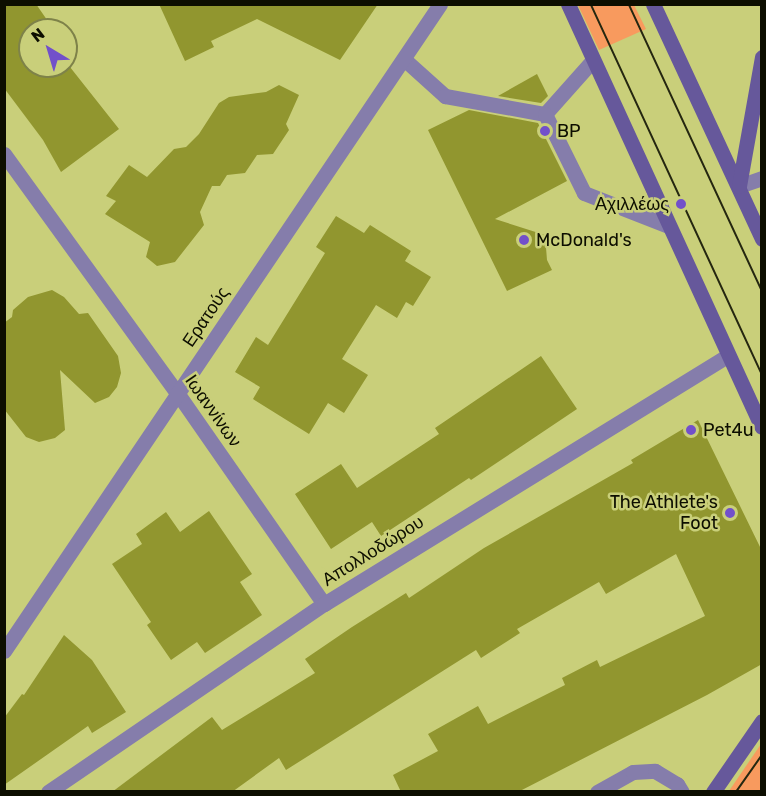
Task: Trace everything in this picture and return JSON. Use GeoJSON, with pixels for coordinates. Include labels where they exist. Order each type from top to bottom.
{"type":"FeatureCollection","features":[{"type":"Feature","properties":{"kind":"main road"},"geometry":{"type":"LineString","coordinates":[[568,4],[727,356],[762,426]]}},
{"type":"Feature","properties":{"kind":"main road"},"geometry":{"type":"LineString","coordinates":[[653,4],[762,239]]}},
{"type":"Feature","properties":{"kind":"main road"},"geometry":{"type":"LineString","coordinates":[[738,186],[762,57]]}},
{"type":"Feature","properties":{"kind":"main road"},"geometry":{"type":"LineString","coordinates":[[713,792],[762,721]]}},
{"type":"Feature","properties":{"kind":"street","name":"Ερατούς"},"geometry":{"type":"LineString","coordinates":[[4,651],[405,60],[440,4]]}},
{"type":"Feature","properties":{"kind":"street"},"geometry":{"type":"LineString","coordinates":[[405,60],[446,96],[545,114]]}},
{"type":"Feature","properties":{"kind":"street"},"geometry":{"type":"LineString","coordinates":[[545,114],[593,60]]}},
{"type":"Feature","properties":{"kind":"street"},"geometry":{"type":"LineString","coordinates":[[545,114],[584,193],[668,226]]}},
{"type":"Feature","properties":{"kind":"street","name":"Ιωαννίνων"},"geometry":{"type":"LineString","coordinates":[[4,154],[178,394],[324,604]]}},
{"type":"Feature","properties":{"kind":"street"},"geometry":{"type":"LineString","coordinates":[[738,186],[762,178]]}},
{"type":"Feature","properties":{"kind":"street","name":"Απολλοδώρου"},"geometry":{"type":"LineString","coordinates":[[48,792],[324,604],[727,356]]}},
{"type":"Feature","properties":{"kind":"street"},"geometry":{"type":"LineString","coordinates":[[597,792],[633,772],[655,771],[677,784],[682,792]]}},
{"type":"Feature","properties":{"kind":"shaded area"},"geometry":{"type":"Polygon","coordinates":[[[578,5],[634,5],[646,29],[599,50],[578,5]]]}},
{"type":"Feature","properties":{"kind":"shaded area"},"geometry":{"type":"Polygon","coordinates":[[[761,744],[761,791],[729,791],[761,744]]]}},
{"type":"Feature","properties":{"kind":"building"},"geometry":{"type":"Polygon","coordinates":[[[4,4],[36,4],[46,18],[18,18],[18,78],[78,77],[119,129],[61,172],[43,140],[4,88],[4,4]]]}},
{"type":"Feature","properties":{"kind":"building"},"geometry":{"type":"Polygon","coordinates":[[[159,4],[378,4],[340,60],[257,19],[211,41],[214,47],[185,61],[159,4]]]}},
{"type":"Feature","properties":{"kind":"building"},"geometry":{"type":"Polygon","coordinates":[[[537,74],[548,96],[541,103],[498,96],[537,74]]]}},
{"type":"Feature","properties":{"kind":"building"},"geometry":{"type":"Polygon","coordinates":[[[279,85],[299,95],[286,124],[289,130],[273,154],[257,155],[245,173],[227,175],[220,186],[212,186],[200,212],[204,225],[175,262],[157,266],[146,257],[150,242],[105,214],[116,201],[106,196],[129,165],[147,177],[174,149],[186,147],[199,134],[219,103],[229,97],[266,92],[279,85]]]}},
{"type":"Feature","properties":{"kind":"building"},"geometry":{"type":"Polygon","coordinates":[[[469,110],[538,123],[567,181],[495,219],[545,235],[547,260],[552,270],[507,291],[428,130],[469,110]]]}},
{"type":"Feature","properties":{"kind":"building"},"geometry":{"type":"Polygon","coordinates":[[[336,216],[364,233],[370,225],[411,251],[405,261],[431,277],[413,306],[406,302],[397,318],[376,305],[342,359],[368,375],[344,413],[328,403],[309,434],[253,399],[260,387],[235,372],[256,337],[268,345],[325,253],[316,247],[336,216]]]}},
{"type":"Feature","properties":{"kind":"building"},"geometry":{"type":"Polygon","coordinates":[[[52,290],[64,297],[79,314],[88,313],[118,356],[121,373],[117,387],[109,397],[95,403],[60,370],[65,430],[55,438],[39,442],[26,437],[4,409],[4,323],[12,317],[13,310],[28,297],[52,290]]]}},
{"type":"Feature","properties":{"kind":"building"},"geometry":{"type":"Polygon","coordinates":[[[541,356],[577,409],[471,480],[469,478],[381,536],[372,522],[331,549],[295,494],[341,464],[357,488],[439,434],[435,428],[541,356]]]}},
{"type":"Feature","properties":{"kind":"building"},"geometry":{"type":"Polygon","coordinates":[[[698,420],[762,551],[762,664],[707,695],[518,792],[401,792],[393,775],[438,751],[428,734],[478,706],[488,724],[565,685],[562,678],[597,660],[600,667],[705,616],[676,554],[606,594],[599,582],[517,629],[520,633],[481,658],[476,650],[286,770],[279,758],[232,792],[112,792],[212,717],[222,730],[315,673],[305,659],[352,627],[406,593],[409,598],[484,548],[633,463],[631,460],[698,420]]]}},
{"type":"Feature","properties":{"kind":"building"},"geometry":{"type":"Polygon","coordinates":[[[209,511],[252,574],[240,582],[262,615],[205,653],[197,642],[171,660],[147,625],[151,622],[112,564],[142,544],[136,534],[166,512],[180,532],[209,511]]]}},
{"type":"Feature","properties":{"kind":"building"},"geometry":{"type":"Polygon","coordinates":[[[64,635],[92,660],[126,712],[92,733],[88,726],[4,785],[4,718],[22,694],[24,695],[64,635]]]}},
{"type":"Feature","properties":{"kind":"tram line"},"geometry":{"type":"LineString","coordinates":[[591,4],[762,374]]}},
{"type":"Feature","properties":{"kind":"tram line"},"geometry":{"type":"LineString","coordinates":[[629,4],[762,291]]}},
{"type":"Feature","properties":{"kind":"tram line"},"geometry":{"type":"LineString","coordinates":[[736,792],[762,755]]}},
{"type":"Feature","properties":{"kind":"place","name":"BP"},"geometry":{"type":"Point","coordinates":[545,131]}},
{"type":"Feature","properties":{"kind":"place","name":"Αχιλλέως"},"geometry":{"type":"Point","coordinates":[681,204]}},
{"type":"Feature","properties":{"kind":"place","name":"McDonald's"},"geometry":{"type":"Point","coordinates":[524,240]}},
{"type":"Feature","properties":{"kind":"place","name":"Pet4u"},"geometry":{"type":"Point","coordinates":[691,430]}},
{"type":"Feature","properties":{"kind":"place","name":"The Athlete's Foot"},"geometry":{"type":"Point","coordinates":[730,513]}}]}
